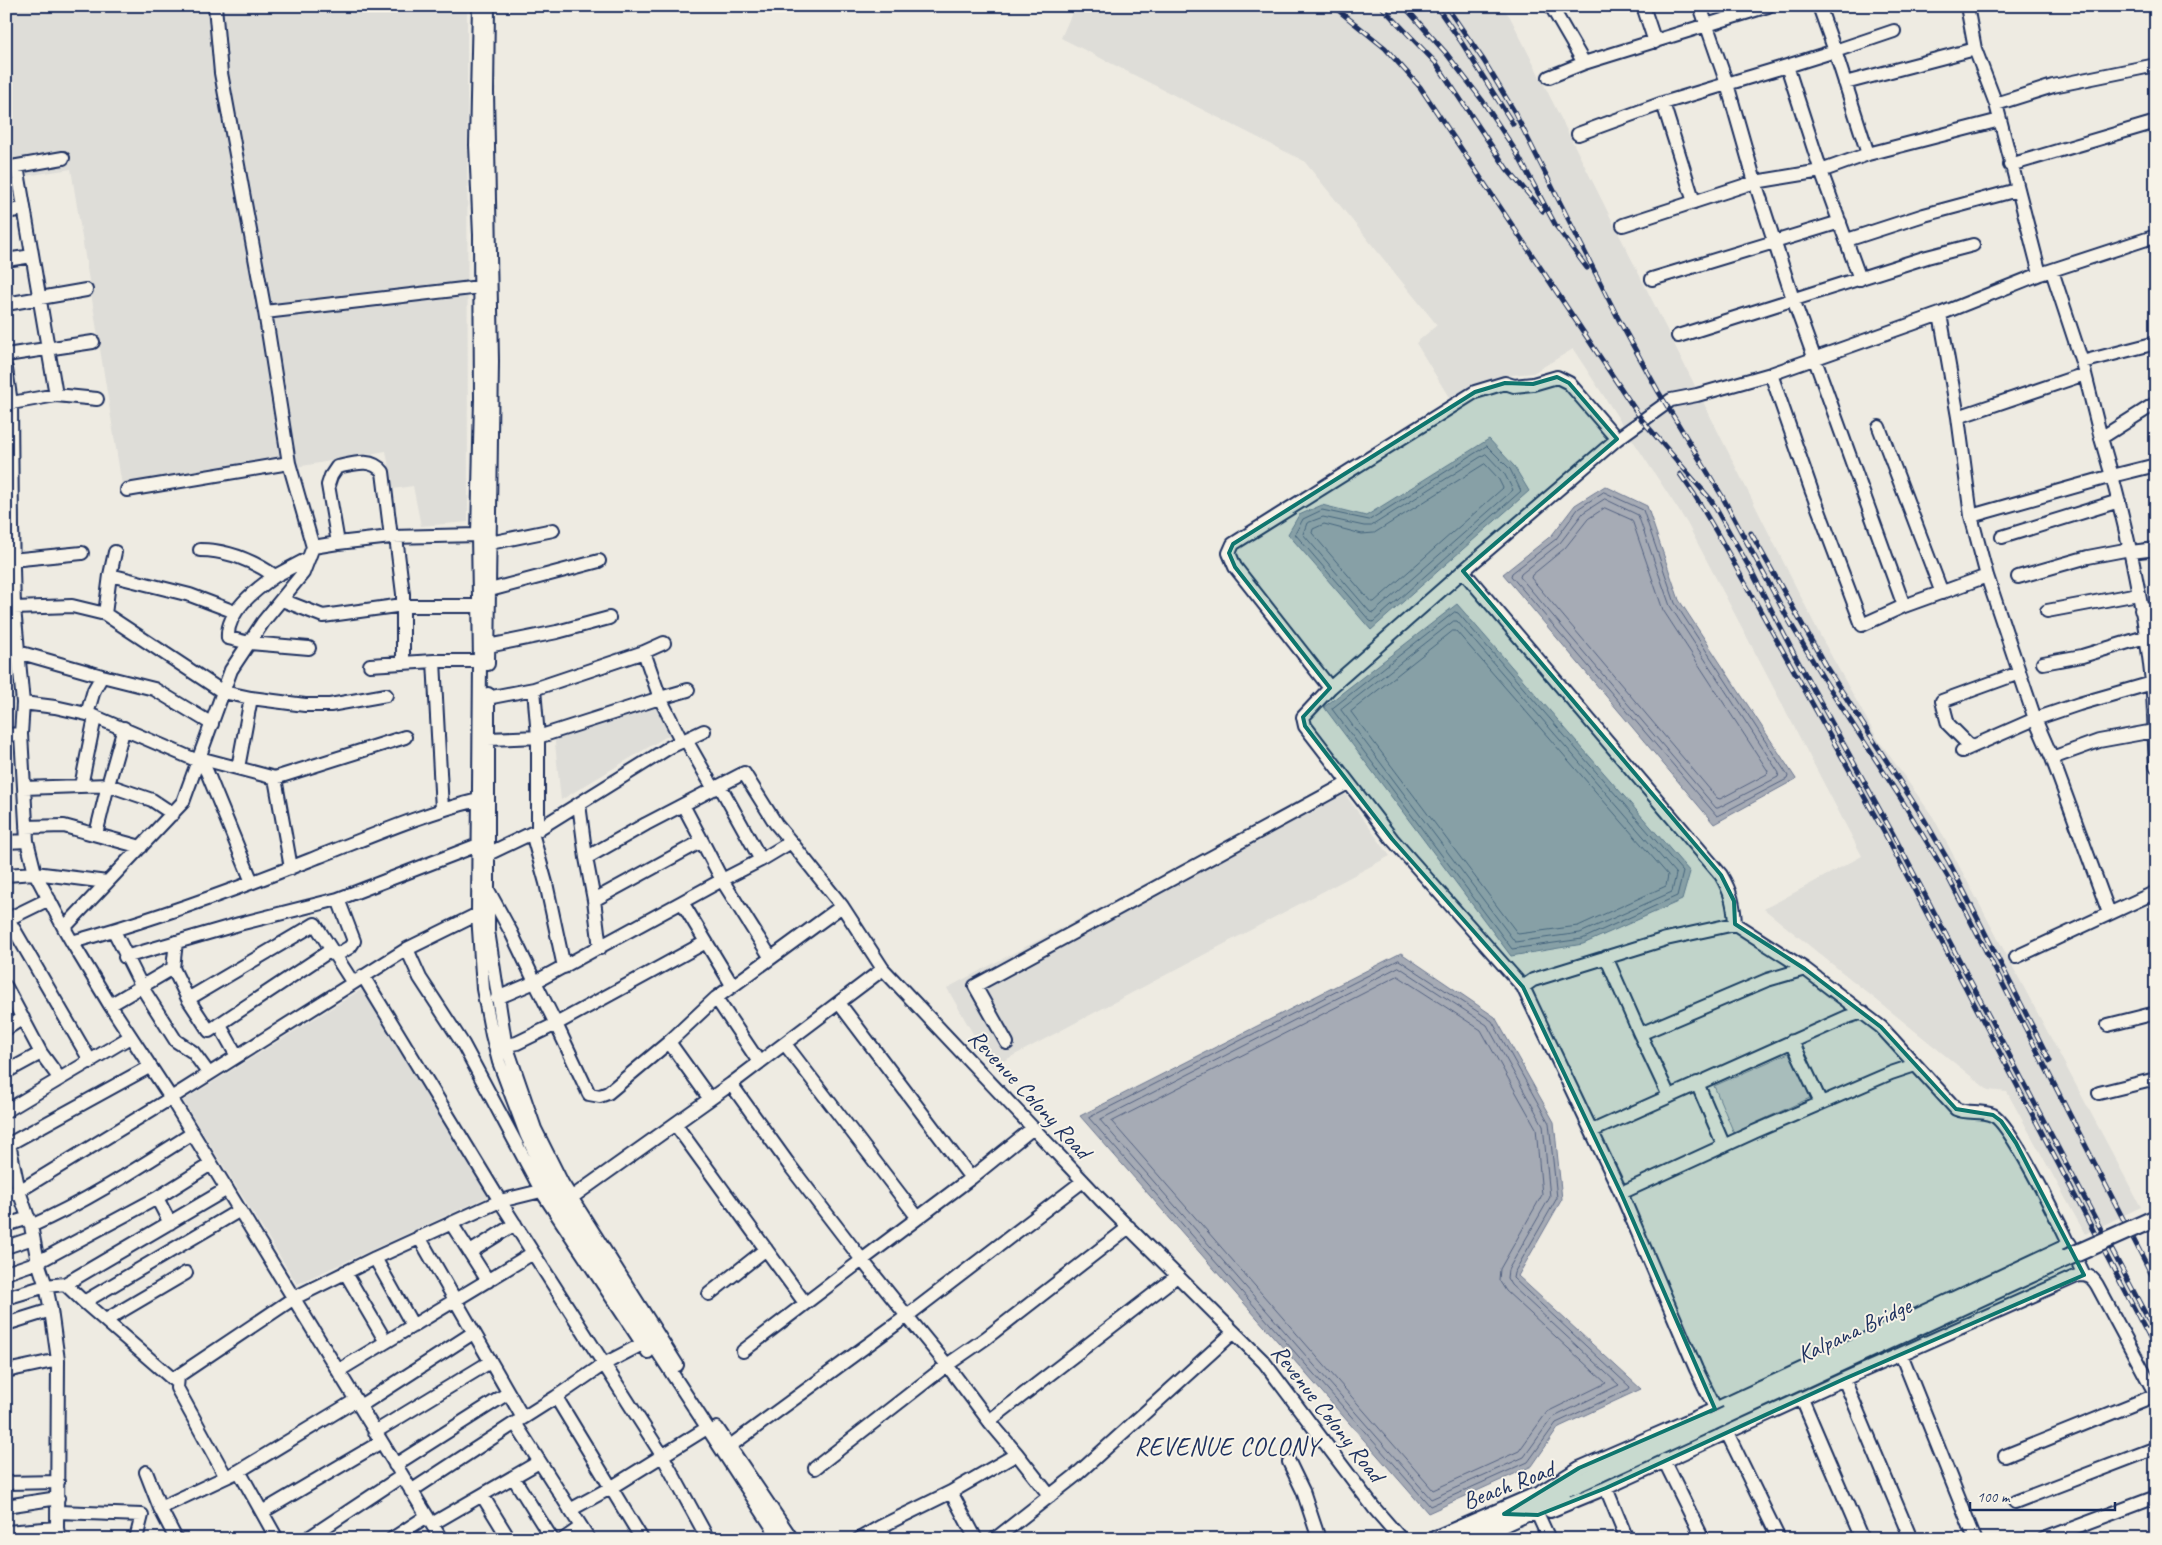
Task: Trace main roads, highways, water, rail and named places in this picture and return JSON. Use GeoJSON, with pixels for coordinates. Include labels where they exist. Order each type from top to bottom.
{"type":"FeatureCollection","features":[{"type":"Feature","properties":{"kind":"main road","name":"Kalpana Bridge"},"geometry":{"type":"LineString","coordinates":[[1572,1486],[1718,1415],[2068,1251],[2156,1218]]}},
{"type":"Feature","properties":{"kind":"main road","name":"Beach Road"},"geometry":{"type":"LineString","coordinates":[[1436,1539],[1457,1535],[1531,1498],[1572,1486]]}},
{"type":"Feature","properties":{"kind":"main road","name":"Beach Road"},"geometry":{"type":"LineString","coordinates":[[1469,1539],[1531,1515],[1560,1498],[1572,1486]]}},
{"type":"Feature","properties":{"kind":"water"},"geometry":{"type":"Polygon","coordinates":[[[1489,439],[1514,466],[1529,491],[1371,630],[1288,534],[1299,515],[1322,505],[1366,516],[1489,439]]]}},
{"type":"Feature","properties":{"kind":"water"},"geometry":{"type":"Polygon","coordinates":[[[1605,486],[1647,506],[1679,600],[1796,779],[1714,824],[1503,574],[1552,535],[1575,505],[1605,486]]]}},
{"type":"Feature","properties":{"kind":"water"},"geometry":{"type":"Polygon","coordinates":[[[1457,604],[1690,872],[1682,900],[1583,944],[1511,956],[1324,707],[1457,604]]]}},
{"type":"Feature","properties":{"kind":"water"},"geometry":{"type":"Polygon","coordinates":[[[1401,953],[1495,1017],[1554,1122],[1562,1199],[1518,1276],[1641,1389],[1559,1427],[1532,1466],[1428,1513],[1080,1116],[1401,953]]]}},
{"type":"Feature","properties":{"kind":"railway"},"geometry":{"type":"LineString","coordinates":[[1333,6],[1385,48],[1420,87],[1642,420],[1711,500],[1752,572],[1795,656],[1893,834],[2156,1334]]}},
{"type":"Feature","properties":{"kind":"railway"},"geometry":{"type":"LineString","coordinates":[[1381,6],[1436,63],[1507,169],[1543,211]]}},
{"type":"Feature","properties":{"kind":"railway"},"geometry":{"type":"LineString","coordinates":[[1404,6],[1446,53],[1482,100],[1515,150],[1556,226],[1587,268]]}},
{"type":"Feature","properties":{"kind":"railway"},"geometry":{"type":"LineString","coordinates":[[1436,6],[1460,40],[1513,124]]}},
{"type":"Feature","properties":{"kind":"railway"},"geometry":{"type":"LineString","coordinates":[[1446,6],[1484,61],[1514,111],[1619,320],[1658,391],[1722,496],[1788,619],[1949,879],[2156,1283]]}},
{"type":"Feature","properties":{"kind":"railway"},"geometry":{"type":"LineString","coordinates":[[1680,474],[1717,533],[1884,832],[2156,1350]]}},
{"type":"Feature","properties":{"kind":"railway"},"geometry":{"type":"LineString","coordinates":[[1751,533],[1825,665],[1924,819],[1949,862],[2050,1061]]}},
{"type":"Feature","properties":{"kind":"district","name":"REVENUE COLONY"},"geometry":{"type":"Point","coordinates":[1227,1447]}}]}
